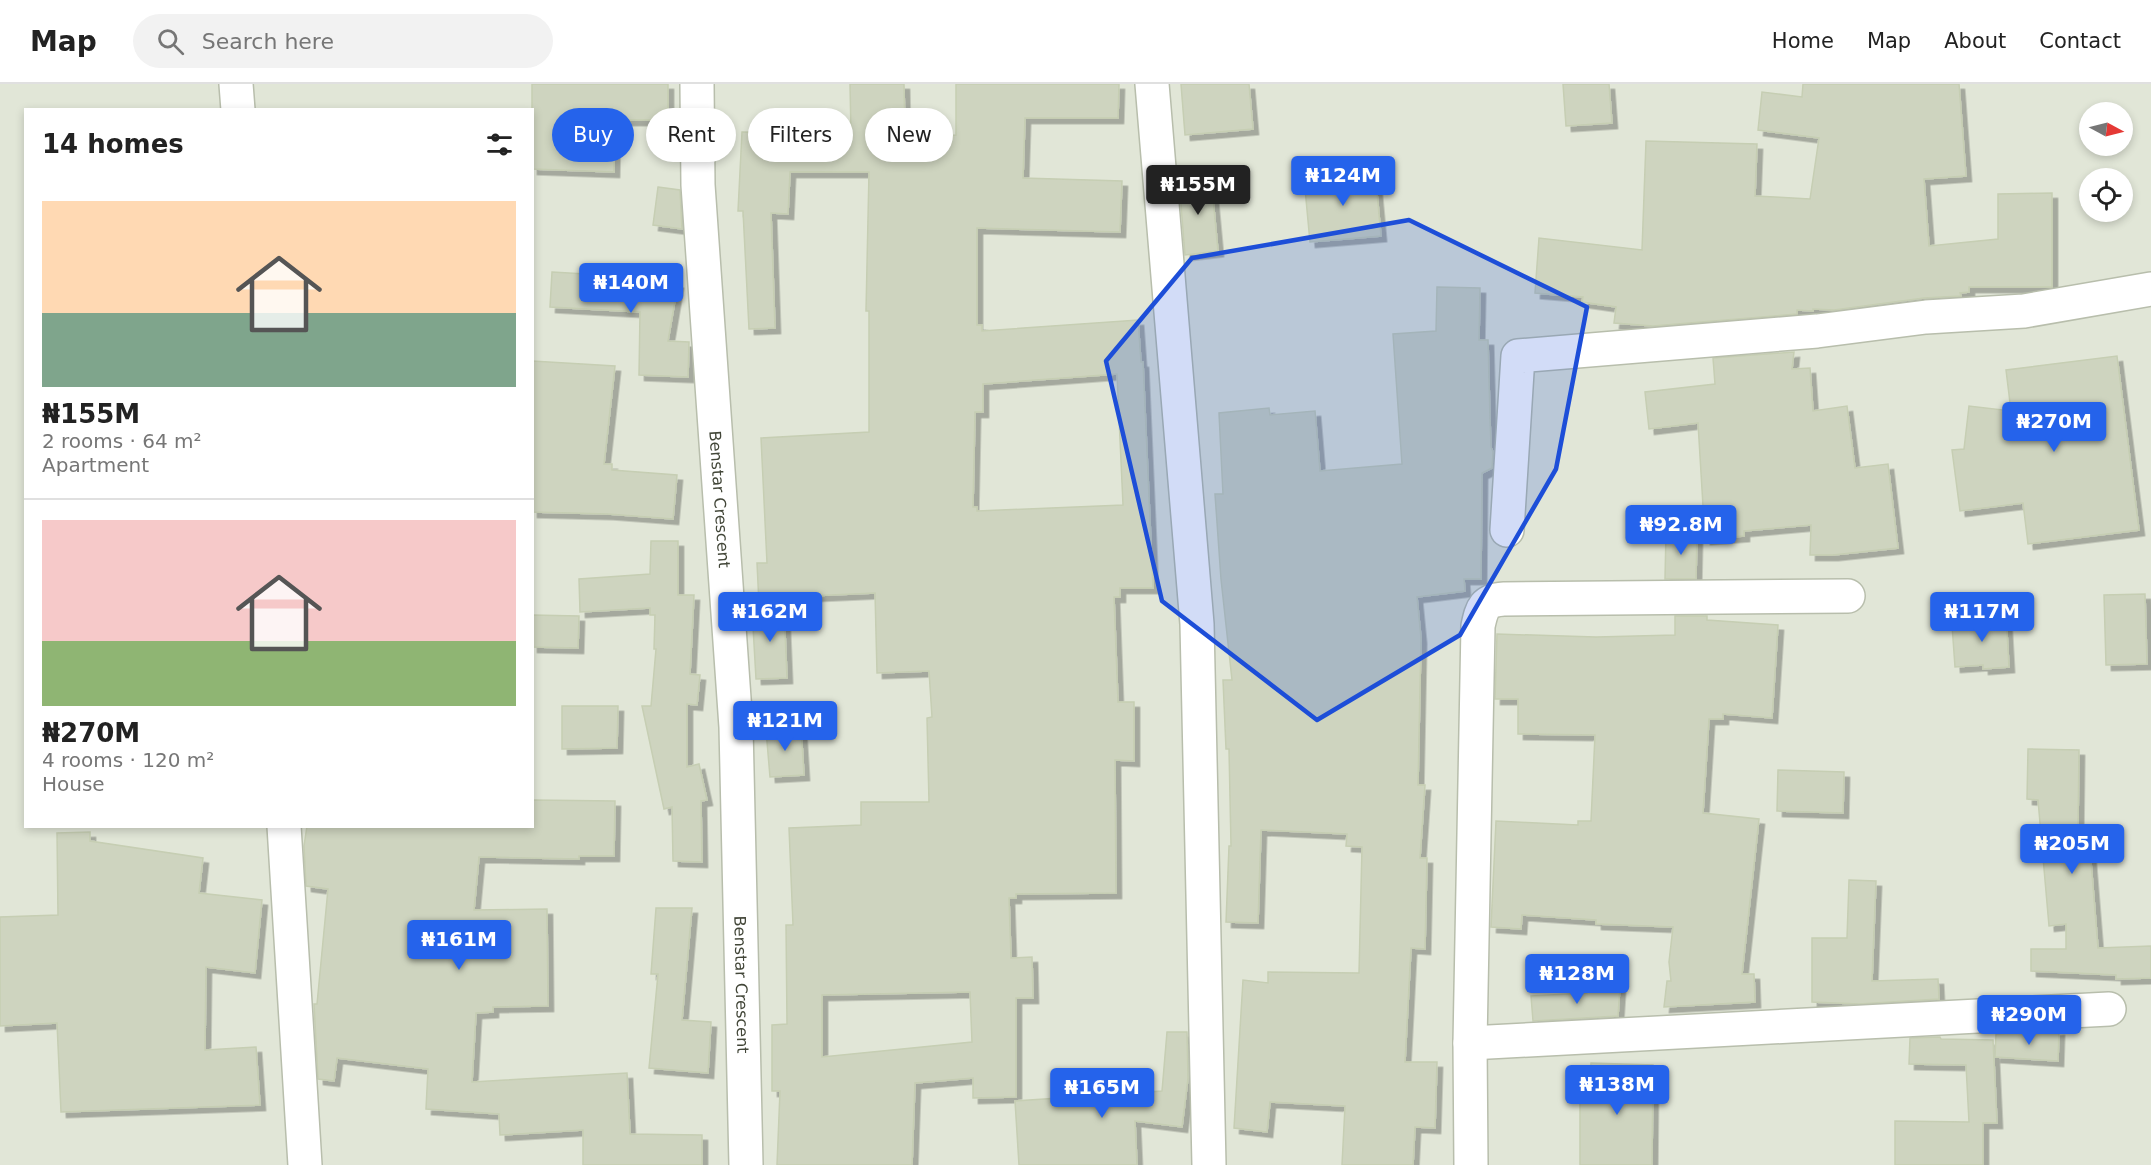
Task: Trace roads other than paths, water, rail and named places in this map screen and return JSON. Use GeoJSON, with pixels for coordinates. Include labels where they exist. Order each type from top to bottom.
{"type":"FeatureCollection","features":[{"type":"Feature","properties":{"kind":"street"},"geometry":{"type":"LineString","coordinates":[[236,84],[238,108]]}},
{"type":"Feature","properties":{"kind":"street","name":"Benstar Crescent"},"geometry":{"type":"LineString","coordinates":[[697,84],[698,185],[736,727],[746,1165]]}},
{"type":"Feature","properties":{"kind":"street"},"geometry":{"type":"LineString","coordinates":[[1152,84],[1197,624],[1209,1165]]}},
{"type":"Feature","properties":{"kind":"street"},"geometry":{"type":"LineString","coordinates":[[1507,530],[1518,356],[1817,331],[1926,317],[2024,311],[2151,289]]}},
{"type":"Feature","properties":{"kind":"street"},"geometry":{"type":"LineString","coordinates":[[1471,1165],[1470,1043],[1478,626],[1482,609],[1492,600],[1504,599],[1848,596]]}},
{"type":"Feature","properties":{"kind":"street"},"geometry":{"type":"LineString","coordinates":[[284,828],[305,1165]]}},
{"type":"Feature","properties":{"kind":"street"},"geometry":{"type":"LineString","coordinates":[[1470,1043],[2109,1009]]}}]}
